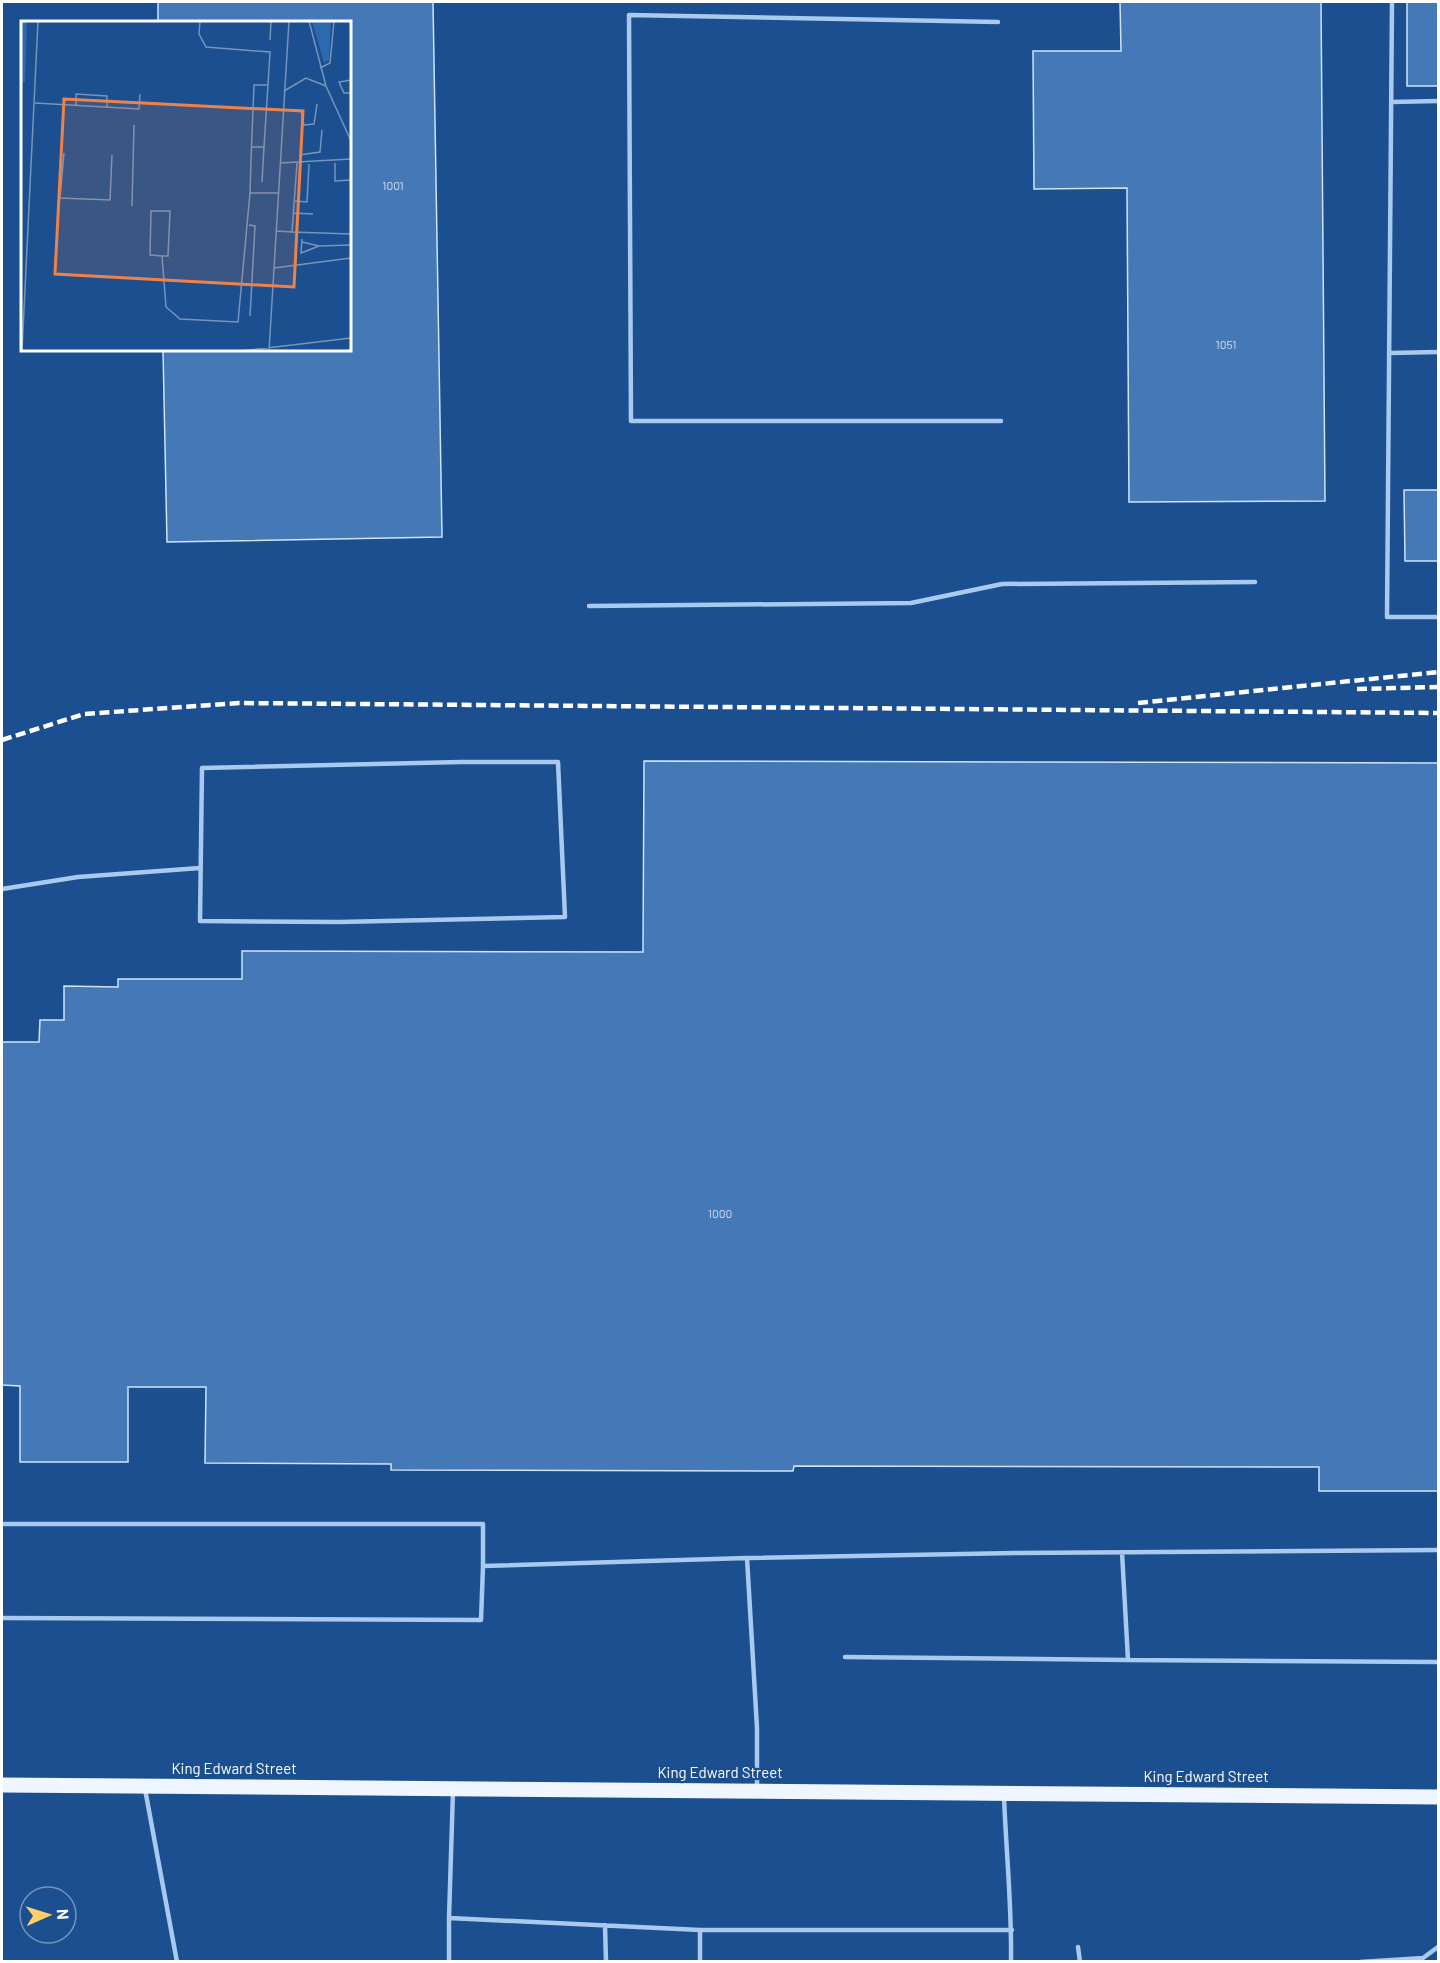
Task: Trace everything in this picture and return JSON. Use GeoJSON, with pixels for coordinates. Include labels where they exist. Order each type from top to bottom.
{"type":"FeatureCollection","features":[{"type":"Feature","properties":{"kind":"main road","name":"King Edward Street"},"geometry":{"type":"LineString","coordinates":[[2,1785],[1438,1797]]}},
{"type":"Feature","properties":{"kind":"lane"},"geometry":{"type":"LineString","coordinates":[[1392,2],[1387,617],[1438,617]]}},
{"type":"Feature","properties":{"kind":"lane"},"geometry":{"type":"LineString","coordinates":[[998,22],[628,15],[631,421],[1001,421]]}},
{"type":"Feature","properties":{"kind":"lane"},"geometry":{"type":"LineString","coordinates":[[1391,102],[1438,101]]}},
{"type":"Feature","properties":{"kind":"lane"},"geometry":{"type":"LineString","coordinates":[[1389,353],[1438,352]]}},
{"type":"Feature","properties":{"kind":"lane"},"geometry":{"type":"LineString","coordinates":[[589,606],[911,603],[1002,584],[1256,582]]}},
{"type":"Feature","properties":{"kind":"lane"},"geometry":{"type":"LineString","coordinates":[[558,762],[565,917],[339,922],[200,921],[200,868],[202,768],[558,762]]}},
{"type":"Feature","properties":{"kind":"lane"},"geometry":{"type":"LineString","coordinates":[[2,889],[78,877],[200,868]]}},
{"type":"Feature","properties":{"kind":"lane"},"geometry":{"type":"LineString","coordinates":[[2,1524],[483,1524],[481,1620],[2,1618]]}},
{"type":"Feature","properties":{"kind":"lane"},"geometry":{"type":"LineString","coordinates":[[483,1566],[747,1558],[1438,1550]]}},
{"type":"Feature","properties":{"kind":"lane"},"geometry":{"type":"LineString","coordinates":[[1122,1552],[1128,1660]]}},
{"type":"Feature","properties":{"kind":"lane"},"geometry":{"type":"LineString","coordinates":[[747,1558],[757,1728],[756,1791]]}},
{"type":"Feature","properties":{"kind":"lane"},"geometry":{"type":"LineString","coordinates":[[845,1656],[1438,1662]]}},
{"type":"Feature","properties":{"kind":"lane"},"geometry":{"type":"LineString","coordinates":[[145,1786],[177,1962]]}},
{"type":"Feature","properties":{"kind":"lane"},"geometry":{"type":"LineString","coordinates":[[449,1962],[453,1789]]}},
{"type":"Feature","properties":{"kind":"lane"},"geometry":{"type":"LineString","coordinates":[[1004,1793],[1012,1930],[1011,1962]]}},
{"type":"Feature","properties":{"kind":"lane"},"geometry":{"type":"LineString","coordinates":[[449,1918],[700,1930],[1012,1930]]}},
{"type":"Feature","properties":{"kind":"lane"},"geometry":{"type":"LineString","coordinates":[[605,1925],[606,1962]]}},
{"type":"Feature","properties":{"kind":"lane"},"geometry":{"type":"LineString","coordinates":[[700,1930],[700,1962]]}},
{"type":"Feature","properties":{"kind":"lane"},"geometry":{"type":"LineString","coordinates":[[1078,1947],[1080,1962]]}},
{"type":"Feature","properties":{"kind":"lane"},"geometry":{"type":"LineString","coordinates":[[1360,1962],[1423,1958],[1438,1947]]}},
{"type":"Feature","properties":{"kind":"building"},"geometry":{"type":"Polygon","coordinates":[[[158,2],[433,2],[442,537],[167,542],[163,351],[351,351],[351,21],[158,21],[158,2]]]}},
{"type":"Feature","properties":{"kind":"building"},"geometry":{"type":"Polygon","coordinates":[[[1120,2],[1321,2],[1325,501],[1129,502],[1127,188],[1034,189],[1033,51],[1121,51],[1120,2]]]}},
{"type":"Feature","properties":{"kind":"building"},"geometry":{"type":"Polygon","coordinates":[[[1407,2],[1438,2],[1438,86],[1407,86],[1407,2]]]}},
{"type":"Feature","properties":{"kind":"building"},"geometry":{"type":"Polygon","coordinates":[[[1404,490],[1438,490],[1438,561],[1405,561],[1404,490]]]}},
{"type":"Feature","properties":{"kind":"building"},"geometry":{"type":"Polygon","coordinates":[[[644,761],[1438,763],[1438,1491],[1319,1491],[1319,1467],[794,1466],[793,1471],[391,1470],[391,1464],[205,1463],[206,1387],[128,1387],[128,1462],[20,1462],[20,1386],[2,1385],[2,1042],[39,1042],[40,1020],[64,1020],[64,986],[118,987],[118,979],[242,979],[242,951],[643,952],[644,761]]]}},
{"type":"Feature","properties":{"kind":"railway"},"geometry":{"type":"LineString","coordinates":[[1138,703],[1438,672]]}},
{"type":"Feature","properties":{"kind":"railway"},"geometry":{"type":"LineString","coordinates":[[1357,689],[1438,687]]}},
{"type":"Feature","properties":{"kind":"railway"},"geometry":{"type":"LineString","coordinates":[[2,740],[84,714],[239,703],[1438,713]]}}]}
